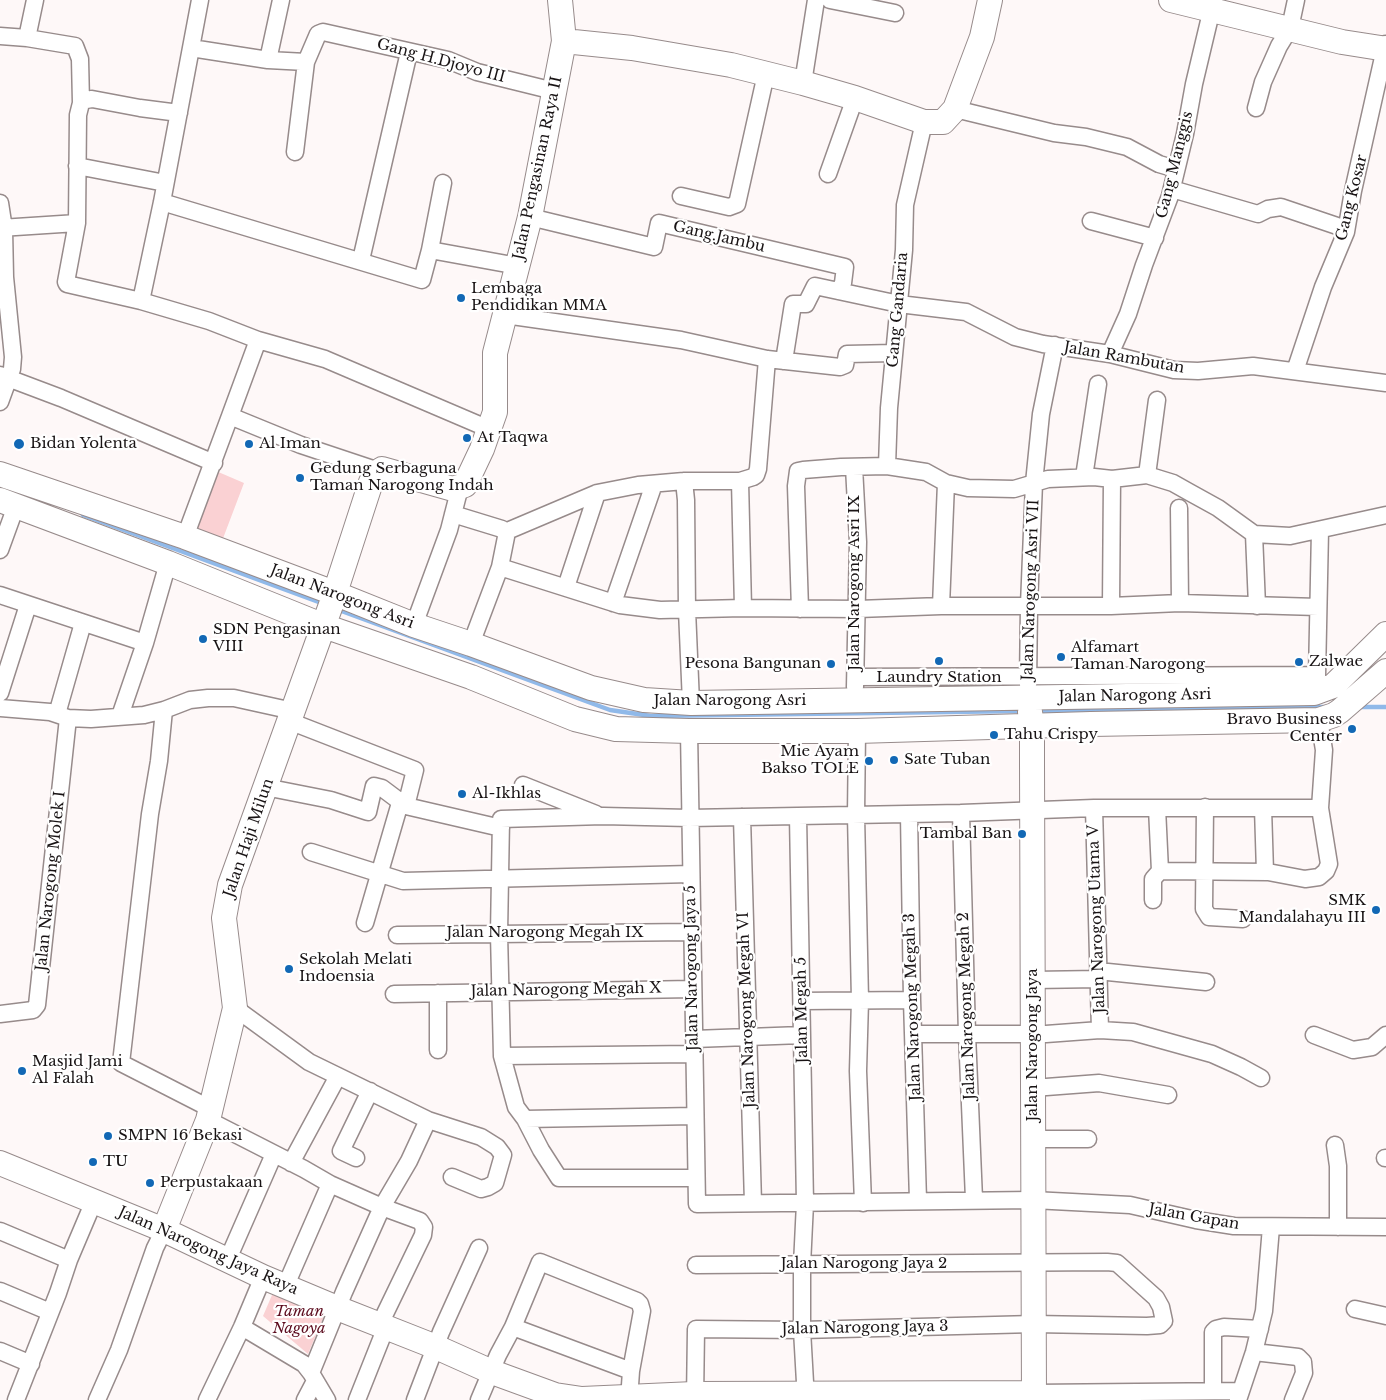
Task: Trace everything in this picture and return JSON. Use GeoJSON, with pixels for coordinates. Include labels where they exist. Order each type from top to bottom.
{"type":"FeatureCollection","features":[{"type":"Feature","properties":{"kind":"street"},"geometry":{"type":"LineString","coordinates":[[27,38],[36,0]]}},
{"type":"Feature","properties":{"kind":"street"},"geometry":{"type":"LineString","coordinates":[[141,301],[162,202],[200,0]]}},
{"type":"Feature","properties":{"kind":"street"},"geometry":{"type":"LineString","coordinates":[[268,60],[282,0]]}},
{"type":"Feature","properties":{"kind":"street","name":"Jalan Pengasinan Raya II"},"geometry":{"type":"LineString","coordinates":[[460,487],[465,485],[482,449],[495,412],[495,353],[530,217],[564,41],[560,0]]}},
{"type":"Feature","properties":{"kind":"street"},"geometry":{"type":"LineString","coordinates":[[803,83],[816,0]]}},
{"type":"Feature","properties":{"kind":"street"},"geometry":{"type":"LineString","coordinates":[[830,0],[895,13]]}},
{"type":"Feature","properties":{"kind":"street"},"geometry":{"type":"LineString","coordinates":[[564,41],[632,48],[730,65],[855,98],[924,122],[943,122],[955,109],[982,37],[990,0]]}},
{"type":"Feature","properties":{"kind":"street"},"geometry":{"type":"LineString","coordinates":[[1171,0],[1213,5],[1342,42],[1386,48]]}},
{"type":"Feature","properties":{"kind":"street"},"geometry":{"type":"LineString","coordinates":[[1256,108],[1263,82],[1278,46],[1290,28],[1296,0]]}},
{"type":"Feature","properties":{"kind":"street","name":"Gang Manggis"},"geometry":{"type":"LineString","coordinates":[[1110,354],[1128,314],[1172,189],[1213,5]]}},
{"type":"Feature","properties":{"kind":"street","name":"Gang H.Djoyo III"},"geometry":{"type":"LineString","coordinates":[[306,62],[318,34],[328,32],[448,60],[477,72],[554,91]]}},
{"type":"Feature","properties":{"kind":"street"},"geometry":{"type":"LineString","coordinates":[[0,36],[27,38],[75,46],[80,59],[81,103],[78,115],[76,223],[66,284],[141,301],[209,321],[258,340],[325,359],[489,429]]}},
{"type":"Feature","properties":{"kind":"street"},"geometry":{"type":"LineString","coordinates":[[191,48],[268,60],[306,62],[295,152]]}},
{"type":"Feature","properties":{"kind":"street","name":"Gang Kosar"},"geometry":{"type":"LineString","coordinates":[[1294,371],[1323,286],[1346,229],[1386,48]]}},
{"type":"Feature","properties":{"kind":"street"},"geometry":{"type":"LineString","coordinates":[[361,260],[409,52]]}},
{"type":"Feature","properties":{"kind":"street"},"geometry":{"type":"LineString","coordinates":[[681,196],[728,207],[736,204],[766,74]]}},
{"type":"Feature","properties":{"kind":"street"},"geometry":{"type":"LineString","coordinates":[[828,174],[855,98]]}},
{"type":"Feature","properties":{"kind":"street"},"geometry":{"type":"LineString","coordinates":[[81,103],[92,99],[140,108],[179,112]]}},
{"type":"Feature","properties":{"kind":"street"},"geometry":{"type":"LineString","coordinates":[[955,109],[1054,133],[1086,137],[1127,147],[1159,164],[1176,169]]}},
{"type":"Feature","properties":{"kind":"street","name":"Gang Gandaria"},"geometry":{"type":"LineString","coordinates":[[888,466],[889,408],[904,250],[905,204],[924,122]]}},
{"type":"Feature","properties":{"kind":"street"},"geometry":{"type":"LineString","coordinates":[[77,166],[165,184]]}},
{"type":"Feature","properties":{"kind":"street"},"geometry":{"type":"LineString","coordinates":[[162,202],[295,243],[361,260],[422,280],[443,183]]}},
{"type":"Feature","properties":{"kind":"street"},"geometry":{"type":"LineString","coordinates":[[1172,189],[1258,214],[1280,207],[1346,229]]}},
{"type":"Feature","properties":{"kind":"street"},"geometry":{"type":"LineString","coordinates":[[0,203],[6,347],[12,369],[5,377],[0,402]]}},
{"type":"Feature","properties":{"kind":"street","name":"Gang.Jambu"},"geometry":{"type":"LineString","coordinates":[[530,217],[654,247],[659,223],[845,267],[843,283],[839,291]]}},
{"type":"Feature","properties":{"kind":"street"},"geometry":{"type":"LineString","coordinates":[[1091,221],[1155,238]]}},
{"type":"Feature","properties":{"kind":"street"},"geometry":{"type":"LineString","coordinates":[[2,228],[76,223]]}},
{"type":"Feature","properties":{"kind":"street"},"geometry":{"type":"LineString","coordinates":[[430,250],[518,266]]}},
{"type":"Feature","properties":{"kind":"street","name":"Jalan Rambutan"},"geometry":{"type":"LineString","coordinates":[[784,361],[793,304],[806,304],[815,286],[899,304],[966,312],[1015,338],[1110,354],[1174,370],[1198,371],[1253,366],[1386,383]]}},
{"type":"Feature","properties":{"kind":"street"},"geometry":{"type":"LineString","coordinates":[[505,315],[682,340],[767,359],[840,367],[845,365],[847,354],[894,353]]}},
{"type":"Feature","properties":{"kind":"street"},"geometry":{"type":"LineString","coordinates":[[185,537],[258,340]]}},
{"type":"Feature","properties":{"kind":"street","name":"Jalan Narogong Asri VII"},"geometry":{"type":"LineString","coordinates":[[1030,704],[1029,605],[1034,483],[1041,414],[1055,345]]}},
{"type":"Feature","properties":{"kind":"street"},"geometry":{"type":"LineString","coordinates":[[505,532],[597,493],[638,485],[684,481],[740,481],[753,477],[758,469],[767,359]]}},
{"type":"Feature","properties":{"kind":"street"},"geometry":{"type":"LineString","coordinates":[[5,377],[92,411],[214,463]]}},
{"type":"Feature","properties":{"kind":"street"},"geometry":{"type":"LineString","coordinates":[[1084,477],[1098,384]]}},
{"type":"Feature","properties":{"kind":"street"},"geometry":{"type":"LineString","coordinates":[[1147,475],[1157,400]]}},
{"type":"Feature","properties":{"kind":"street"},"geometry":{"type":"LineString","coordinates":[[230,416],[301,445],[379,471],[386,469],[453,489],[460,487]]}},
{"type":"Feature","properties":{"kind":"street"},"geometry":{"type":"LineString","coordinates":[[800,609],[797,475],[798,471],[803,470],[854,466],[888,466],[926,472],[946,483],[968,488],[1014,489],[1048,479],[1084,477],[1112,479],[1147,475],[1173,483],[1218,508],[1254,534],[1290,536],[1386,515]]}},
{"type":"Feature","properties":{"kind":"street","name":"Jalan Narogong Asri IX"},"geometry":{"type":"LineString","coordinates":[[854,466],[858,542],[855,689]]}},
{"type":"Feature","properties":{"kind":"street"},"geometry":{"type":"LineString","coordinates":[[329,610],[371,482],[379,471]]}},
{"type":"Feature","properties":{"kind":"street","name":"Jalan Narogong Asri"},"geometry":{"type":"LineString","coordinates":[[0,474],[185,537],[329,610],[471,677],[575,719],[616,728],[689,731],[857,731],[1030,704],[1269,685],[1314,693],[1318,684],[1333,686],[1386,634]]}},
{"type":"Feature","properties":{"kind":"street"},"geometry":{"type":"LineString","coordinates":[[1111,606],[1112,479]]}},
{"type":"Feature","properties":{"kind":"street"},"geometry":{"type":"LineString","coordinates":[[684,481],[690,703]]}},
{"type":"Feature","properties":{"kind":"street"},"geometry":{"type":"LineString","coordinates":[[740,481],[743,608]]}},
{"type":"Feature","properties":{"kind":"street"},"geometry":{"type":"LineString","coordinates":[[941,606],[946,483]]}},
{"type":"Feature","properties":{"kind":"street"},"geometry":{"type":"LineString","coordinates":[[613,603],[654,484]]}},
{"type":"Feature","properties":{"kind":"street"},"geometry":{"type":"LineString","coordinates":[[414,625],[453,514],[460,487]]}},
{"type":"Feature","properties":{"kind":"street"},"geometry":{"type":"LineString","coordinates":[[566,587],[597,493]]}},
{"type":"Feature","properties":{"kind":"street"},"geometry":{"type":"LineString","coordinates":[[0,550],[8,503]]}},
{"type":"Feature","properties":{"kind":"street","name":"Jalan Narogong Asri"},"geometry":{"type":"LineString","coordinates":[[8,503],[168,562],[329,610],[414,625],[591,688],[644,700],[690,703],[855,689],[1030,704],[1336,711]]}},
{"type":"Feature","properties":{"kind":"street"},"geometry":{"type":"LineString","coordinates":[[1178,508],[1180,603]]}},
{"type":"Feature","properties":{"kind":"street"},"geometry":{"type":"LineString","coordinates":[[453,514],[502,529],[506,537],[500,567],[471,644]]}},
{"type":"Feature","properties":{"kind":"street"},"geometry":{"type":"LineString","coordinates":[[1318,684],[1320,530]]}},
{"type":"Feature","properties":{"kind":"street"},"geometry":{"type":"LineString","coordinates":[[1254,534],[1257,606]]}},
{"type":"Feature","properties":{"kind":"street"},"geometry":{"type":"LineString","coordinates":[[120,716],[145,643],[168,562]]}},
{"type":"Feature","properties":{"kind":"street"},"geometry":{"type":"LineString","coordinates":[[500,567],[613,603],[660,610],[743,608],[858,610],[941,606],[1111,606],[1180,603],[1318,607]]}},
{"type":"Feature","properties":{"kind":"street"},"geometry":{"type":"LineString","coordinates":[[0,595],[145,643]]}},
{"type":"Feature","properties":{"kind":"street"},"geometry":{"type":"LineString","coordinates":[[0,693],[28,605]]}},
{"type":"Feature","properties":{"kind":"street","name":"Jalan Haji Milun"},"geometry":{"type":"LineString","coordinates":[[164,1230],[210,1115],[235,1008],[224,918],[230,885],[329,610]]}},
{"type":"Feature","properties":{"kind":"street","name":"Jalan Narogong Molek I"},"geometry":{"type":"LineString","coordinates":[[0,1014],[33,1010],[37,1005],[63,716],[83,623]]}},
{"type":"Feature","properties":{"kind":"street"},"geometry":{"type":"LineString","coordinates":[[1152,900],[1153,878],[1160,871],[1264,872],[1305,879],[1318,877],[1326,871],[1329,864],[1320,808],[1324,750],[1336,711],[1386,671]]}},
{"type":"Feature","properties":{"kind":"street"},"geometry":{"type":"LineString","coordinates":[[0,708],[27,709],[91,719],[144,715],[190,700],[234,698],[256,702],[415,770],[379,874],[365,923]]}},
{"type":"Feature","properties":{"kind":"street","name":"Jalan Narogong Jaya"},"geometry":{"type":"LineString","coordinates":[[1030,704],[1034,1396]]}},
{"type":"Feature","properties":{"kind":"street"},"geometry":{"type":"LineString","coordinates":[[164,710],[121,1063],[274,1154],[330,1184],[382,1207],[420,1221],[424,1227],[423,1235],[383,1326],[357,1400]]}},
{"type":"Feature","properties":{"kind":"street","name":"Jalan Narogong Jaya 5"},"geometry":{"type":"LineString","coordinates":[[689,731],[697,1204]]}},
{"type":"Feature","properties":{"kind":"street"},"geometry":{"type":"LineString","coordinates":[[857,731],[856,815],[860,1000],[858,1071],[863,1203]]}},
{"type":"Feature","properties":{"kind":"street"},"geometry":{"type":"LineString","coordinates":[[523,785],[603,816]]}},
{"type":"Feature","properties":{"kind":"street"},"geometry":{"type":"LineString","coordinates":[[265,787],[331,800],[368,812],[374,786],[382,788],[403,805],[501,828]]}},
{"type":"Feature","properties":{"kind":"street"},"geometry":{"type":"LineString","coordinates":[[696,1178],[559,1178],[516,1107],[502,1056],[499,934],[501,819],[603,816],[689,818],[856,815],[1094,808],[1320,808]]}},
{"type":"Feature","properties":{"kind":"street","name":"Jalan Narogong Utama V"},"geometry":{"type":"LineString","coordinates":[[1094,808],[1100,1030]]}},
{"type":"Feature","properties":{"kind":"street"},"geometry":{"type":"LineString","coordinates":[[1157,808],[1160,871]]}},
{"type":"Feature","properties":{"kind":"street"},"geometry":{"type":"LineString","coordinates":[[1205,808],[1204,909],[1209,917],[1243,919]]}},
{"type":"Feature","properties":{"kind":"street"},"geometry":{"type":"LineString","coordinates":[[1263,808],[1264,872]]}},
{"type":"Feature","properties":{"kind":"street","name":"Jalan Narogong Megah 2"},"geometry":{"type":"LineString","coordinates":[[961,813],[974,1199]]}},
{"type":"Feature","properties":{"kind":"street","name":"Jalan Narogong Megah 3"},"geometry":{"type":"LineString","coordinates":[[909,814],[918,1200]]}},
{"type":"Feature","properties":{"kind":"street","name":"Jalan Megah 5"},"geometry":{"type":"LineString","coordinates":[[798,816],[805,1203],[802,1265],[805,1397]]}},
{"type":"Feature","properties":{"kind":"street","name":"Jalan Narogong Megah VI"},"geometry":{"type":"LineString","coordinates":[[742,817],[753,1203]]}},
{"type":"Feature","properties":{"kind":"street"},"geometry":{"type":"LineString","coordinates":[[311,852],[379,874],[410,881],[691,874]]}},
{"type":"Feature","properties":{"kind":"street","name":"Jalan Narogong Megah IX"},"geometry":{"type":"LineString","coordinates":[[397,935],[692,932]]}},
{"type":"Feature","properties":{"kind":"street"},"geometry":{"type":"LineString","coordinates":[[1033,980],[1098,975],[1206,982]]}},
{"type":"Feature","properties":{"kind":"street","name":"Jalan Narogong Megah X"},"geometry":{"type":"LineString","coordinates":[[394,994],[693,988]]}},
{"type":"Feature","properties":{"kind":"street"},"geometry":{"type":"LineString","coordinates":[[438,993],[438,1050]]}},
{"type":"Feature","properties":{"kind":"street"},"geometry":{"type":"LineString","coordinates":[[802,1002],[912,1000]]}},
{"type":"Feature","properties":{"kind":"street"},"geometry":{"type":"LineString","coordinates":[[235,1008],[309,1062],[428,1120],[480,1137],[497,1147],[503,1155],[495,1183],[488,1187],[481,1189],[452,1177]]}},
{"type":"Feature","properties":{"kind":"street"},"geometry":{"type":"LineString","coordinates":[[914,1034],[1033,1033],[1100,1030],[1133,1032],[1212,1054],[1262,1078]]}},
{"type":"Feature","properties":{"kind":"street"},"geometry":{"type":"LineString","coordinates":[[1314,1035],[1353,1050],[1372,1047],[1386,1035]]}},
{"type":"Feature","properties":{"kind":"street"},"geometry":{"type":"LineString","coordinates":[[502,1056],[694,1046],[748,1037],[802,1036]]}},
{"type":"Feature","properties":{"kind":"street"},"geometry":{"type":"LineString","coordinates":[[291,1163],[338,1076]]}},
{"type":"Feature","properties":{"kind":"street"},"geometry":{"type":"LineString","coordinates":[[1033,1088],[1099,1083],[1168,1095]]}},
{"type":"Feature","properties":{"kind":"street"},"geometry":{"type":"LineString","coordinates":[[356,1158],[341,1151],[370,1091]]}},
{"type":"Feature","properties":{"kind":"street"},"geometry":{"type":"LineString","coordinates":[[525,1119],[695,1116]]}},
{"type":"Feature","properties":{"kind":"street"},"geometry":{"type":"LineString","coordinates":[[305,1400],[338,1308],[382,1207],[428,1120]]}},
{"type":"Feature","properties":{"kind":"street"},"geometry":{"type":"LineString","coordinates":[[1033,1139],[1088,1139]]}},
{"type":"Feature","properties":{"kind":"street"},"geometry":{"type":"LineString","coordinates":[[1335,1145],[1338,1166],[1338,1227]]}},
{"type":"Feature","properties":{"kind":"street"},"geometry":{"type":"LineString","coordinates":[[228,1259],[274,1154]]}},
{"type":"Feature","properties":{"kind":"street","name":"Jalan Narogong Jaya Raya"},"geometry":{"type":"LineString","coordinates":[[0,1163],[164,1230],[338,1308],[436,1347],[492,1372],[555,1395],[582,1399],[1034,1396]]}},
{"type":"Feature","properties":{"kind":"street"},"geometry":{"type":"LineString","coordinates":[[286,1286],[330,1184]]}},
{"type":"Feature","properties":{"kind":"street","name":"Jalan Gapan"},"geometry":{"type":"LineString","coordinates":[[697,1204],[863,1203],[974,1199],[1033,1200],[1130,1205],[1196,1220],[1234,1226],[1386,1227]]}},
{"type":"Feature","properties":{"kind":"street"},"geometry":{"type":"LineString","coordinates":[[16,1400],[69,1260],[94,1201]]}},
{"type":"Feature","properties":{"kind":"street"},"geometry":{"type":"LineString","coordinates":[[1034,1396],[1213,1391],[1239,1396],[1254,1352],[1264,1311],[1271,1227]]}},
{"type":"Feature","properties":{"kind":"street"},"geometry":{"type":"LineString","coordinates":[[97,1400],[119,1350],[155,1248],[164,1230]]}},
{"type":"Feature","properties":{"kind":"street"},"geometry":{"type":"LineString","coordinates":[[0,1232],[69,1260]]}},
{"type":"Feature","properties":{"kind":"street"},"geometry":{"type":"LineString","coordinates":[[415,1400],[478,1248]]}},
{"type":"Feature","properties":{"kind":"street"},"geometry":{"type":"LineString","coordinates":[[479,1400],[540,1262],[640,1304],[642,1311],[631,1371],[629,1399]]}},
{"type":"Feature","properties":{"kind":"street","name":"Jalan Narogong Jaya 2"},"geometry":{"type":"LineString","coordinates":[[696,1266],[1107,1262]]}},
{"type":"Feature","properties":{"kind":"street","name":"Jalan Narogong Jaya 3"},"geometry":{"type":"LineString","coordinates":[[695,1397],[696,1329],[802,1330],[1034,1324],[1160,1325],[1164,1321],[1163,1313],[1156,1298],[1117,1263],[1107,1262]]}},
{"type":"Feature","properties":{"kind":"street"},"geometry":{"type":"LineString","coordinates":[[207,1400],[264,1276]]}},
{"type":"Feature","properties":{"kind":"street"},"geometry":{"type":"LineString","coordinates":[[0,1292],[50,1312]]}},
{"type":"Feature","properties":{"kind":"street"},"geometry":{"type":"LineString","coordinates":[[1356,1309],[1386,1316]]}},
{"type":"Feature","properties":{"kind":"street"},"geometry":{"type":"LineString","coordinates":[[513,1326],[631,1371]]}},
{"type":"Feature","properties":{"kind":"street"},"geometry":{"type":"LineString","coordinates":[[242,1327],[304,1364],[327,1400]]}},
{"type":"Feature","properties":{"kind":"street"},"geometry":{"type":"LineString","coordinates":[[1213,1391],[1213,1332],[1224,1327],[1260,1329]]}},
{"type":"Feature","properties":{"kind":"street"},"geometry":{"type":"LineString","coordinates":[[0,1351],[31,1364]]}},
{"type":"Feature","properties":{"kind":"street"},"geometry":{"type":"LineString","coordinates":[[1254,1352],[1298,1357],[1304,1362],[1304,1373],[1293,1400]]}},
{"type":"Feature","properties":{"kind":"green space"},"geometry":{"type":"Polygon","coordinates":[[[216,471],[244,483],[222,541],[194,529],[216,471]]]}},
{"type":"Feature","properties":{"kind":"green space","name":"Taman Nagoya"},"geometry":{"type":"Polygon","coordinates":[[[275,1288],[326,1311],[308,1354],[263,1316],[275,1288]]]}},
{"type":"Feature","properties":{"kind":"waterway"},"geometry":{"type":"LineString","coordinates":[[83,515],[324,604]]}},
{"type":"Feature","properties":{"kind":"waterway"},"geometry":{"type":"LineString","coordinates":[[336,609],[610,710],[651,716],[1022,711]]}},
{"type":"Feature","properties":{"kind":"waterway"},"geometry":{"type":"LineString","coordinates":[[1037,711],[1325,707]]}},
{"type":"Feature","properties":{"kind":"waterway"},"geometry":{"type":"LineString","coordinates":[[1357,707],[1386,707]]}},
{"type":"Feature","properties":{"kind":"place","name":"Lembaga Pendidikan MMA"},"geometry":{"type":"Point","coordinates":[461,298]}},
{"type":"Feature","properties":{"kind":"place","name":"At Taqwa"},"geometry":{"type":"Point","coordinates":[467,438]}},
{"type":"Feature","properties":{"kind":"place","name":"Bidan Yolenta"},"geometry":{"type":"Point","coordinates":[19,444]}},
{"type":"Feature","properties":{"kind":"place","name":"Al Iman"},"geometry":{"type":"Point","coordinates":[249,444]}},
{"type":"Feature","properties":{"kind":"place","name":"Gedung Serbaguna Taman Narogong Indah"},"geometry":{"type":"Point","coordinates":[300,478]}},
{"type":"Feature","properties":{"kind":"place","name":"SDN Pengasinan VIII"},"geometry":{"type":"Point","coordinates":[203,639]}},
{"type":"Feature","properties":{"kind":"place","name":"Alfamart Taman Narogong"},"geometry":{"type":"Point","coordinates":[1061,657]}},
{"type":"Feature","properties":{"kind":"place","name":"Laundry Station"},"geometry":{"type":"Point","coordinates":[939,661]}},
{"type":"Feature","properties":{"kind":"place","name":"Zalwae"},"geometry":{"type":"Point","coordinates":[1299,662]}},
{"type":"Feature","properties":{"kind":"place","name":"Pesona Bangunan"},"geometry":{"type":"Point","coordinates":[831,664]}},
{"type":"Feature","properties":{"kind":"place","name":"Bravo Business Center"},"geometry":{"type":"Point","coordinates":[1352,729]}},
{"type":"Feature","properties":{"kind":"place","name":"Tahu Crispy"},"geometry":{"type":"Point","coordinates":[994,735]}},
{"type":"Feature","properties":{"kind":"place","name":"Sate Tuban"},"geometry":{"type":"Point","coordinates":[894,760]}},
{"type":"Feature","properties":{"kind":"place","name":"Mie Ayam Bakso TOLE"},"geometry":{"type":"Point","coordinates":[869,761]}},
{"type":"Feature","properties":{"kind":"place","name":"Al-Ikhlas"},"geometry":{"type":"Point","coordinates":[462,794]}},
{"type":"Feature","properties":{"kind":"place","name":"Tambal Ban"},"geometry":{"type":"Point","coordinates":[1022,834]}},
{"type":"Feature","properties":{"kind":"place","name":"SMK Mandalahayu III"},"geometry":{"type":"Point","coordinates":[1376,910]}},
{"type":"Feature","properties":{"kind":"place","name":"Sekolah Melati Indoensia"},"geometry":{"type":"Point","coordinates":[289,969]}},
{"type":"Feature","properties":{"kind":"place","name":"Masjid Jami Al Falah"},"geometry":{"type":"Point","coordinates":[22,1071]}},
{"type":"Feature","properties":{"kind":"place","name":"SMPN 16 Bekasi"},"geometry":{"type":"Point","coordinates":[108,1136]}},
{"type":"Feature","properties":{"kind":"place","name":"TU"},"geometry":{"type":"Point","coordinates":[93,1162]}},
{"type":"Feature","properties":{"kind":"place","name":"Perpustakaan"},"geometry":{"type":"Point","coordinates":[150,1183]}}]}
